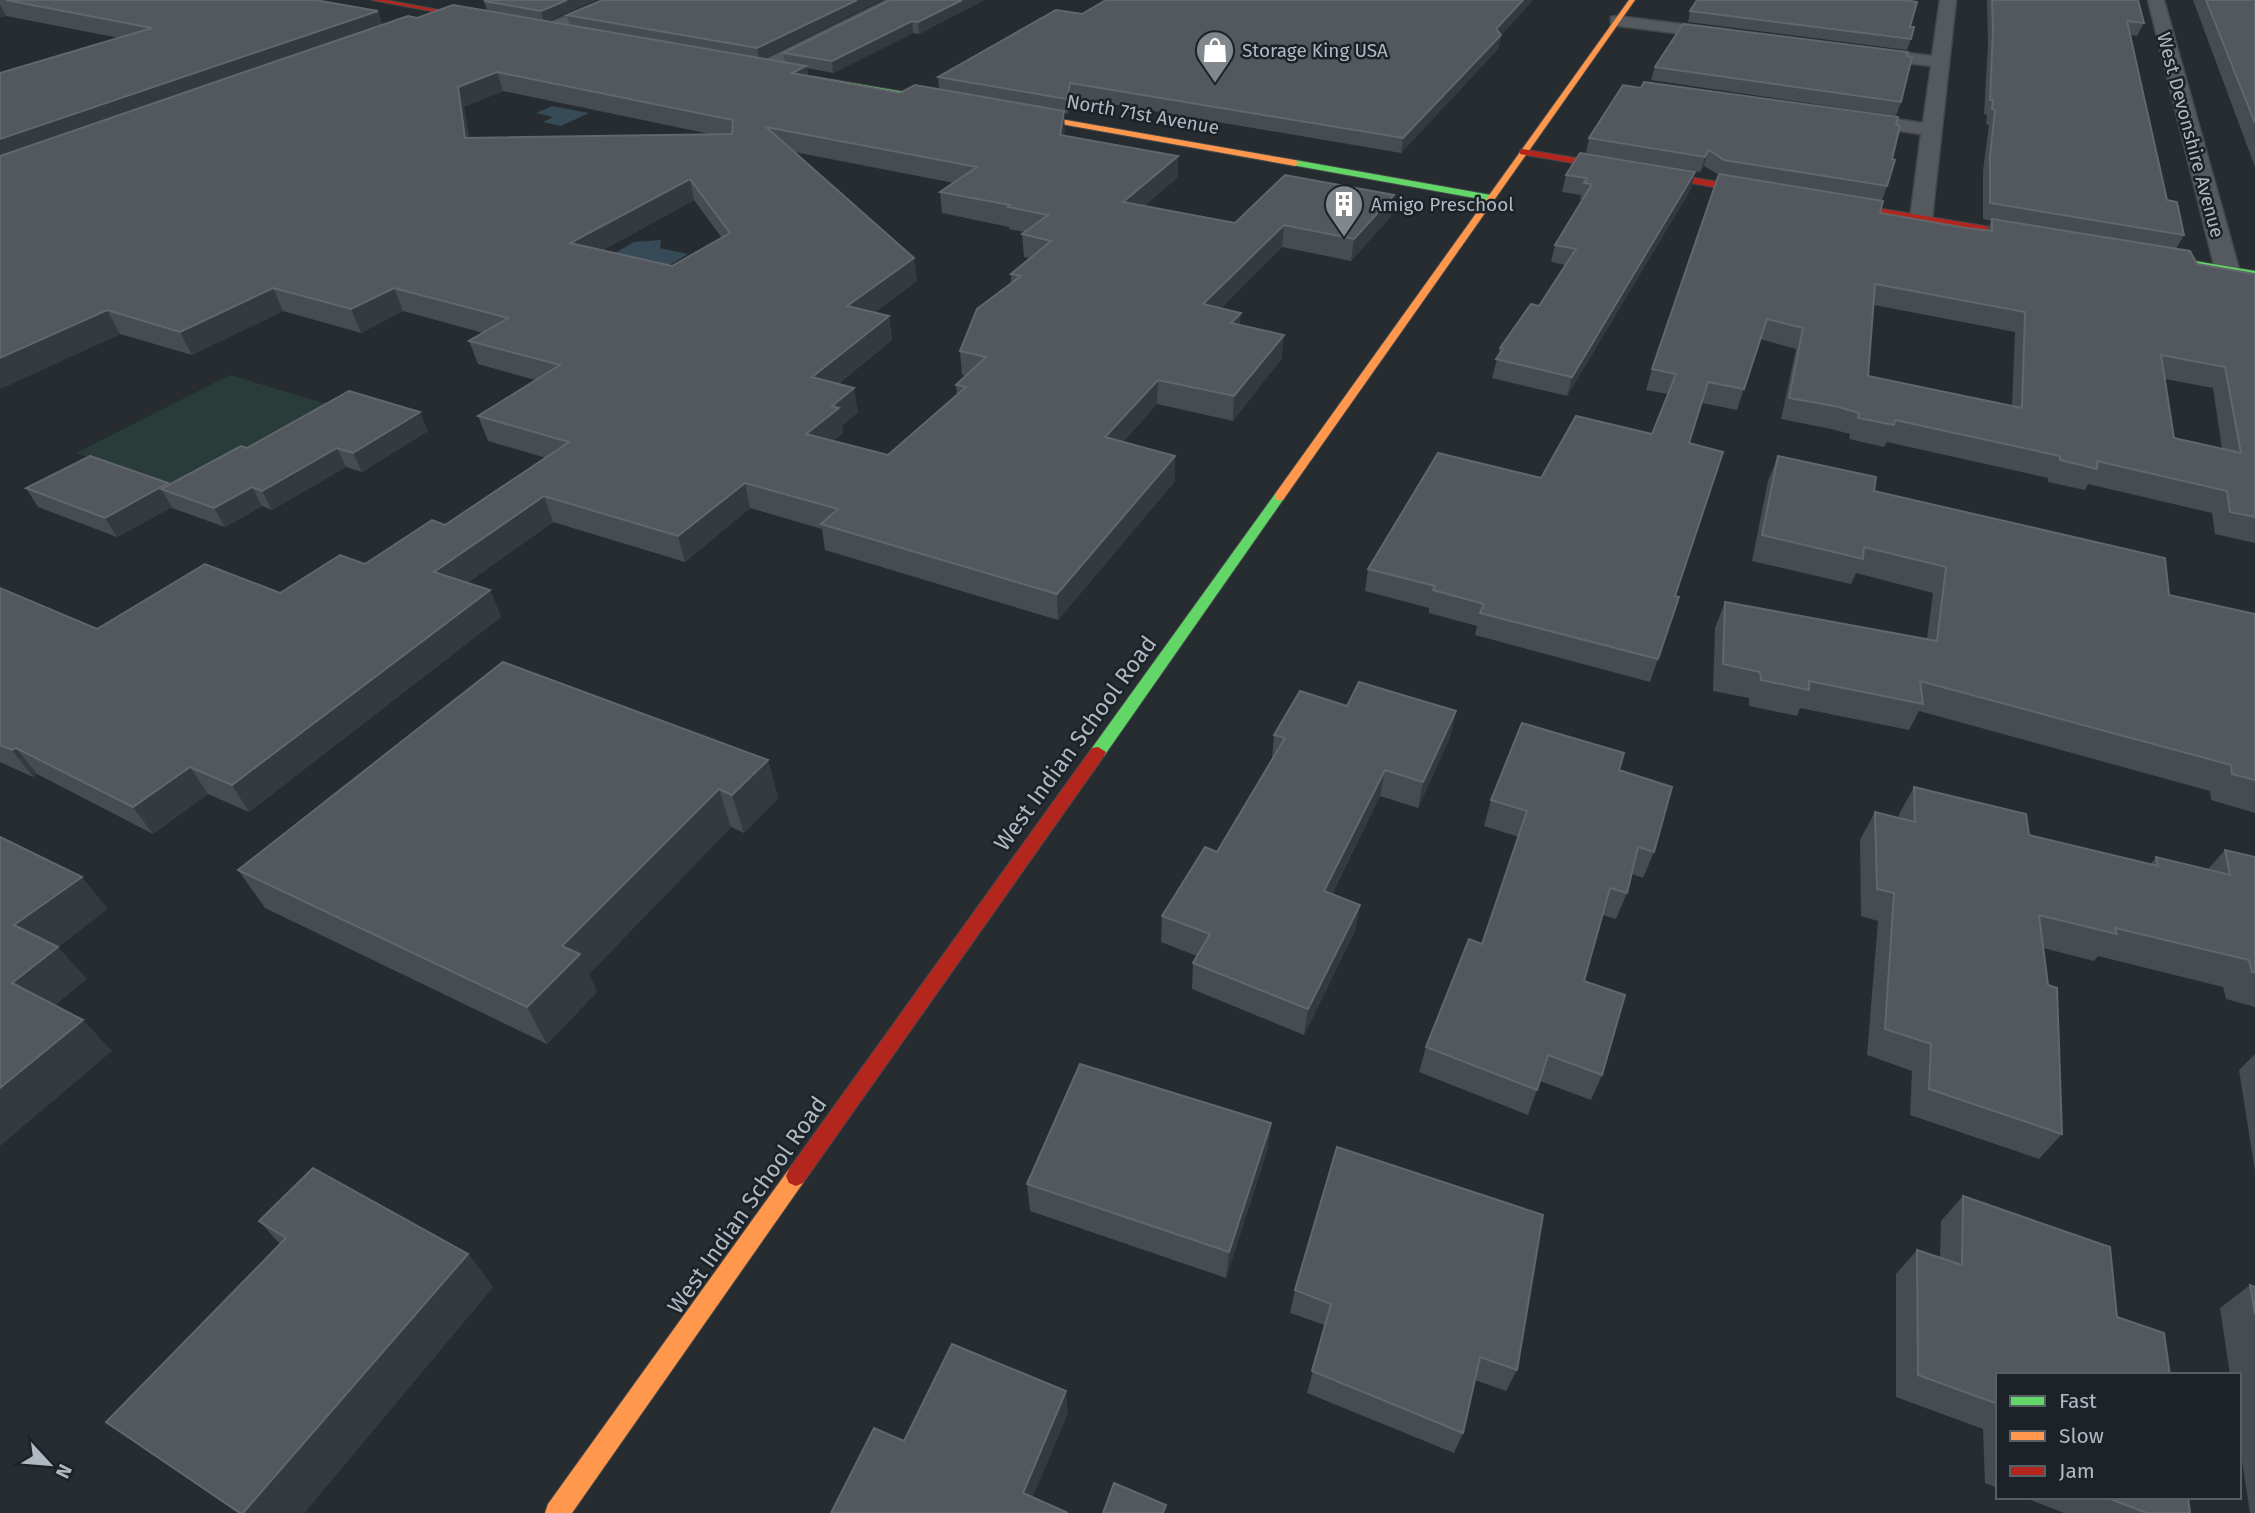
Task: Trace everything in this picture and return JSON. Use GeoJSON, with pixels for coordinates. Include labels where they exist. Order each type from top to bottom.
{"type":"FeatureCollection","features":[{"type":"Feature","properties":{"kind":"main road"},"geometry":{"type":"LineString","coordinates":[[374,0],[502,23]]}},
{"type":"Feature","properties":{"kind":"main road","name":"West Indian School Road"},"geometry":{"type":"LineString","coordinates":[[557,1513],[1632,0]]}},
{"type":"Feature","properties":{"kind":"main road"},"geometry":{"type":"LineString","coordinates":[[534,28],[568,34]]}},
{"type":"Feature","properties":{"kind":"main road"},"geometry":{"type":"LineString","coordinates":[[752,67],[969,105]]}},
{"type":"Feature","properties":{"kind":"main road","name":"North 71st Avenue"},"geometry":{"type":"LineString","coordinates":[[996,110],[1491,198]]}},
{"type":"Feature","properties":{"kind":"main road"},"geometry":{"type":"LineString","coordinates":[[1523,152],[1786,196]]}},
{"type":"Feature","properties":{"kind":"main road"},"geometry":{"type":"LineString","coordinates":[[1813,200],[2054,240]]}},
{"type":"Feature","properties":{"kind":"main road"},"geometry":{"type":"LineString","coordinates":[[2134,254],[2255,274]]}},
{"type":"Feature","properties":{"kind":"street"},"geometry":{"type":"LineString","coordinates":[[534,28],[617,0]]}},
{"type":"Feature","properties":{"kind":"street"},"geometry":{"type":"LineString","coordinates":[[752,67],[900,0]]}},
{"type":"Feature","properties":{"kind":"street","name":"West Devonshire Avenue"},"geometry":{"type":"LineString","coordinates":[[2156,0],[2227,269]]}},
{"type":"Feature","properties":{"kind":"street"},"geometry":{"type":"LineString","coordinates":[[1921,219],[1940,62],[1944,4]]}},
{"type":"Feature","properties":{"kind":"street"},"geometry":{"type":"LineString","coordinates":[[414,26],[450,13]]}},
{"type":"Feature","properties":{"kind":"street"},"geometry":{"type":"LineString","coordinates":[[1617,20],[1754,38]]}},
{"type":"Feature","properties":{"kind":"street"},"geometry":{"type":"LineString","coordinates":[[1847,50],[1940,62]]}},
{"type":"Feature","properties":{"kind":"street"},"geometry":{"type":"LineString","coordinates":[[1829,115],[1932,130]]}},
{"type":"Feature","properties":{"kind":"green space"},"geometry":{"type":"Polygon","coordinates":[[[230,375],[344,409],[194,494],[76,453],[230,375]]]}},
{"type":"Feature","properties":{"kind":"water"},"geometry":{"type":"Polygon","coordinates":[[[552,106],[589,113],[561,126],[543,122],[553,117],[536,113],[552,106]]]}},
{"type":"Feature","properties":{"kind":"water"},"geometry":{"type":"Polygon","coordinates":[[[661,240],[660,248],[688,254],[668,266],[613,254],[634,242],[661,240]]]}},
{"type":"Feature","properties":{"kind":"building"},"geometry":{"type":"Polygon","coordinates":[[[6,0],[315,0],[378,11],[0,139],[0,73],[152,28],[6,0]]]}},
{"type":"Feature","properties":{"kind":"building"},"geometry":{"type":"Polygon","coordinates":[[[567,0],[541,11],[484,1],[567,0]]]}},
{"type":"Feature","properties":{"kind":"building"},"geometry":{"type":"Polygon","coordinates":[[[603,0],[857,0],[757,48],[567,15],[603,0]]]}},
{"type":"Feature","properties":{"kind":"building"},"geometry":{"type":"Polygon","coordinates":[[[890,0],[962,0],[918,22],[912,21],[832,61],[783,53],[890,0]]]}},
{"type":"Feature","properties":{"kind":"building"},"geometry":{"type":"Polygon","coordinates":[[[1106,0],[1523,0],[1496,29],[1501,35],[1403,138],[1070,83],[1067,99],[938,77],[1056,10],[1082,14],[1106,0]]]}},
{"type":"Feature","properties":{"kind":"building"},"geometry":{"type":"Polygon","coordinates":[[[1697,0],[1917,2],[1910,27],[1914,27],[1911,39],[1690,11],[1697,0]]]}},
{"type":"Feature","properties":{"kind":"building"},"geometry":{"type":"Polygon","coordinates":[[[1992,0],[2138,0],[2144,23],[2127,21],[2167,200],[2177,202],[2184,235],[1990,203],[1990,156],[1995,110],[1992,109],[1993,100],[1990,100],[1992,0]]]}},
{"type":"Feature","properties":{"kind":"building"},"geometry":{"type":"Polygon","coordinates":[[[2206,0],[2255,0],[2255,123],[2206,0]]]}},
{"type":"Feature","properties":{"kind":"building"},"geometry":{"type":"Polygon","coordinates":[[[453,5],[806,66],[792,73],[900,93],[915,85],[1064,111],[1060,135],[1178,156],[1123,202],[1235,223],[1285,175],[1394,195],[1354,239],[1284,225],[1203,304],[1241,313],[1231,323],[1284,335],[1234,396],[1158,380],[1105,437],[1175,456],[1057,594],[821,524],[838,509],[745,483],[678,536],[544,496],[434,572],[490,590],[232,785],[190,767],[133,807],[16,748],[12,750],[0,745],[0,588],[97,629],[205,564],[280,593],[340,555],[365,564],[432,520],[445,525],[569,442],[478,416],[560,365],[469,341],[508,318],[394,288],[351,309],[273,288],[180,332],[107,310],[0,358],[0,156],[408,16],[417,18],[453,5]],[[497,72],[458,87],[465,138],[732,134],[733,120],[497,72]],[[766,127],[914,258],[847,306],[889,316],[812,377],[854,388],[832,406],[839,408],[806,434],[888,455],[966,387],[956,385],[986,357],[960,351],[977,309],[1021,276],[1011,274],[1051,241],[1022,234],[1048,215],[940,192],[977,167],[766,127]],[[690,179],[570,243],[672,266],[730,233],[690,179]]]}},
{"type":"Feature","properties":{"kind":"building"},"geometry":{"type":"Polygon","coordinates":[[[1683,24],[1908,52],[1907,56],[1912,57],[1901,102],[1655,67],[1683,24]]]}},
{"type":"Feature","properties":{"kind":"building"},"geometry":{"type":"Polygon","coordinates":[[[1644,82],[1898,117],[1896,125],[1900,126],[1892,159],[1895,160],[1887,186],[1724,160],[1709,150],[1705,157],[1589,138],[1623,85],[1641,88],[1644,82]]]}},
{"type":"Feature","properties":{"kind":"building"},"geometry":{"type":"Polygon","coordinates":[[[1580,153],[1695,172],[1572,377],[1496,359],[1503,349],[1500,348],[1531,304],[1539,306],[1576,249],[1555,245],[1592,184],[1584,183],[1587,178],[1566,175],[1580,153]]]}},
{"type":"Feature","properties":{"kind":"building"},"geometry":{"type":"Polygon","coordinates":[[[1719,174],[1883,201],[1880,213],[1966,228],[1992,231],[1992,219],[2190,251],[2197,264],[2255,274],[2255,517],[2230,512],[2227,491],[2097,461],[2097,469],[2060,460],[2060,456],[1895,420],[1894,425],[1858,418],[1859,413],[1839,407],[1789,398],[1803,328],[1767,319],[1744,389],[1708,382],[1689,443],[1723,452],[1675,596],[1679,597],[1658,659],[1480,613],[1484,604],[1433,590],[1435,586],[1368,569],[1438,453],[1541,478],[1576,416],[1652,434],[1676,374],[1652,369],[1719,174]],[[1875,284],[1868,376],[2022,408],[2025,312],[1875,284]],[[2161,355],[2174,438],[2241,453],[2225,367],[2161,355]]]}},
{"type":"Feature","properties":{"kind":"building"},"geometry":{"type":"Polygon","coordinates":[[[349,391],[420,412],[353,453],[337,448],[262,491],[252,487],[214,508],[161,489],[241,446],[247,448],[349,391]]]}},
{"type":"Feature","properties":{"kind":"building"},"geometry":{"type":"Polygon","coordinates":[[[90,456],[168,483],[105,518],[26,488],[90,456]]]}},
{"type":"Feature","properties":{"kind":"building"},"geometry":{"type":"Polygon","coordinates":[[[1778,456],[1876,477],[1874,491],[2165,558],[2169,595],[2255,614],[2255,780],[2232,774],[2231,765],[1920,681],[1923,704],[1809,681],[1809,690],[1761,680],[1760,672],[1723,664],[1725,602],[1937,641],[1946,567],[1864,547],[1863,559],[1762,535],[1778,456]]]}},
{"type":"Feature","properties":{"kind":"building"},"geometry":{"type":"Polygon","coordinates":[[[503,662],[768,760],[732,795],[719,789],[562,946],[580,954],[527,1007],[238,870],[503,662]]]}},
{"type":"Feature","properties":{"kind":"building"},"geometry":{"type":"Polygon","coordinates":[[[1359,682],[1456,711],[1423,782],[1385,770],[1324,891],[1360,905],[1308,1009],[1193,963],[1210,934],[1162,916],[1205,847],[1217,852],[1285,738],[1274,735],[1300,691],[1347,706],[1359,682]]]}},
{"type":"Feature","properties":{"kind":"building"},"geometry":{"type":"Polygon","coordinates":[[[1522,723],[1624,753],[1619,770],[1672,787],[1654,852],[1638,847],[1627,893],[1610,888],[1584,981],[1625,995],[1602,1075],[1548,1055],[1537,1090],[1426,1047],[1469,939],[1482,944],[1527,811],[1491,800],[1522,723]]]}},
{"type":"Feature","properties":{"kind":"building"},"geometry":{"type":"Polygon","coordinates":[[[1914,787],[2026,814],[2029,835],[2158,866],[2156,857],[2230,875],[2225,850],[2255,857],[2255,972],[2252,972],[2249,960],[2115,928],[2117,934],[2039,915],[2048,985],[2057,988],[2062,1134],[1929,1089],[1931,1044],[1885,1029],[1894,893],[1877,889],[1875,812],[1915,822],[1914,787]]]}},
{"type":"Feature","properties":{"kind":"building"},"geometry":{"type":"Polygon","coordinates":[[[0,837],[82,877],[14,925],[58,947],[12,983],[83,1020],[0,1088],[0,837]]]}},
{"type":"Feature","properties":{"kind":"building"},"geometry":{"type":"Polygon","coordinates":[[[1080,1064],[1271,1123],[1229,1252],[1027,1184],[1080,1064]]]}},
{"type":"Feature","properties":{"kind":"building"},"geometry":{"type":"Polygon","coordinates":[[[1337,1147],[1543,1215],[1517,1370],[1480,1357],[1463,1433],[1312,1371],[1331,1304],[1295,1290],[1337,1147]]]}},
{"type":"Feature","properties":{"kind":"building"},"geometry":{"type":"Polygon","coordinates":[[[313,1168],[468,1254],[243,1513],[240,1513],[106,1422],[286,1238],[259,1221],[313,1168]]]}},
{"type":"Feature","properties":{"kind":"building"},"geometry":{"type":"Polygon","coordinates":[[[1963,1196],[2110,1247],[2117,1317],[2164,1333],[2170,1373],[1996,1373],[1996,1403],[1918,1375],[1917,1250],[1962,1265],[1963,1196]]]}},
{"type":"Feature","properties":{"kind":"building"},"geometry":{"type":"Polygon","coordinates":[[[2250,1285],[2255,1287],[2255,1315],[2250,1285]]]}},
{"type":"Feature","properties":{"kind":"building"},"geometry":{"type":"Polygon","coordinates":[[[952,1344],[1066,1391],[1023,1493],[1068,1513],[831,1513],[874,1428],[904,1441],[952,1344]]]}},
{"type":"Feature","properties":{"kind":"building"},"geometry":{"type":"Polygon","coordinates":[[[1114,1483],[1166,1505],[1163,1513],[1103,1513],[1114,1483]]]}},
{"type":"Feature","properties":{"kind":"building"},"geometry":{"type":"Polygon","coordinates":[[[2110,1499],[2188,1499],[2190,1513],[2147,1513],[2110,1499]]]}},
{"type":"Feature","properties":{"kind":"traffic: fast"},"geometry":{"type":"LineString","coordinates":[[814,78],[951,102]]}},
{"type":"Feature","properties":{"kind":"traffic: fast"},"geometry":{"type":"LineString","coordinates":[[1295,163],[1491,198]]}},
{"type":"Feature","properties":{"kind":"traffic: fast"},"geometry":{"type":"LineString","coordinates":[[2147,256],[2255,274]]}},
{"type":"Feature","properties":{"kind":"traffic: fast"},"geometry":{"type":"LineString","coordinates":[[1098,752],[1279,497]]}},
{"type":"Feature","properties":{"kind":"traffic: slow"},"geometry":{"type":"LineString","coordinates":[[1279,497],[1632,0]]}},
{"type":"Feature","properties":{"kind":"traffic: slow"},"geometry":{"type":"LineString","coordinates":[[1014,113],[1295,163]]}},
{"type":"Feature","properties":{"kind":"traffic: slow"},"geometry":{"type":"LineString","coordinates":[[557,1513],[796,1176]]}},
{"type":"Feature","properties":{"kind":"traffic: jam"},"geometry":{"type":"LineString","coordinates":[[375,0],[489,20]]}},
{"type":"Feature","properties":{"kind":"traffic: jam"},"geometry":{"type":"LineString","coordinates":[[1523,152],[1766,193]]}},
{"type":"Feature","properties":{"kind":"traffic: jam"},"geometry":{"type":"LineString","coordinates":[[1829,203],[2039,238]]}},
{"type":"Feature","properties":{"kind":"traffic: jam"},"geometry":{"type":"LineString","coordinates":[[796,1176],[1098,752]]}},
{"type":"Feature","properties":{"kind":"place","name":"Storage King USA"},"geometry":{"type":"Point","coordinates":[1215,84]}},
{"type":"Feature","properties":{"kind":"place","name":"Amigo Preschool"},"geometry":{"type":"Point","coordinates":[1344,238]}}]}
